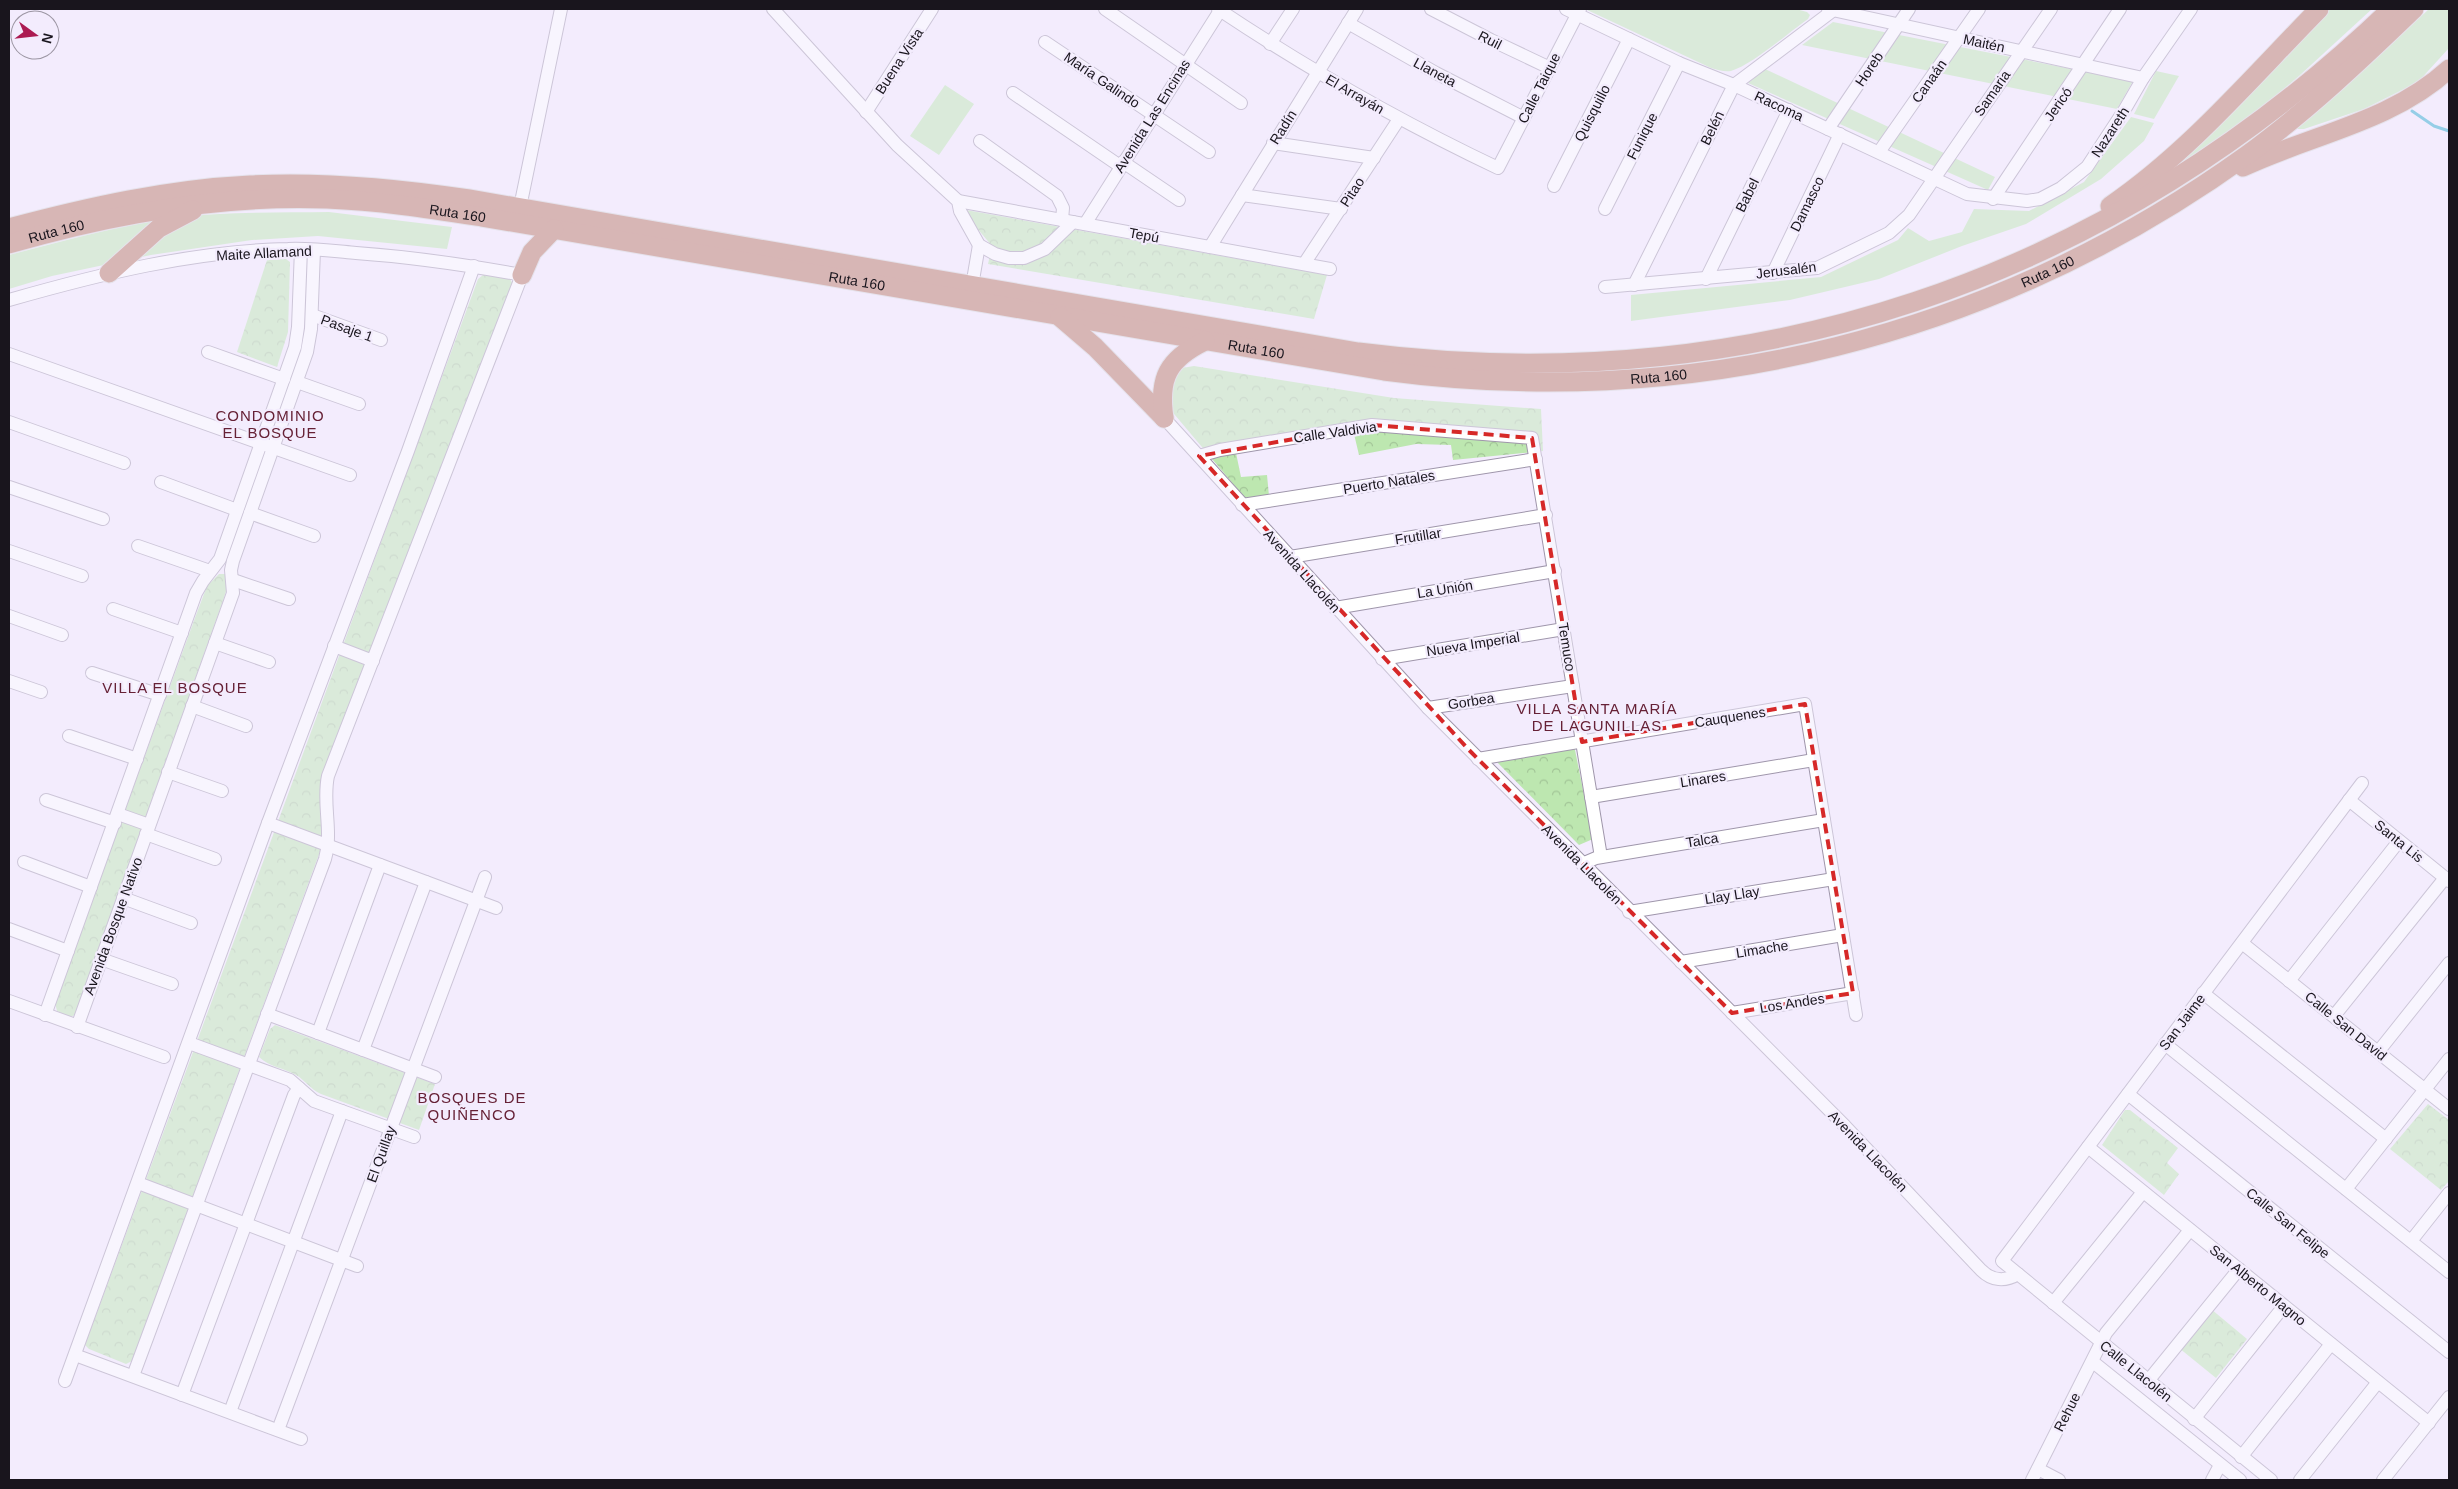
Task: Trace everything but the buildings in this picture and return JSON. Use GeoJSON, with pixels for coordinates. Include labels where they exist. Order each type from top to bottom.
{"type":"FeatureCollection","features":[{"type":"Feature","properties":{"kind":"highway"},"geometry":{"type":"LineString","coordinates":[[2033,255],[2114,203],[2165,164],[2319,9]]}},
{"type":"Feature","properties":{"kind":"highway","name":"Ruta 160"},"geometry":{"type":"LineString","coordinates":[[9,228],[120,200],[177,191],[250,185],[330,184],[366,186],[436,194],[520,207],[1358,352],[1438,360],[1553,364],[1610,361],[1708,351],[1800,334],[1919,300],[2033,255],[2139,201],[2214,155],[2314,79],[2392,9]]}},
{"type":"Feature","properties":{"kind":"highway","name":"Ruta 160"},"geometry":{"type":"LineString","coordinates":[[9,244],[106,219],[215,202],[295,199],[361,201],[425,208],[554,229],[1384,371],[1473,381],[1586,382],[1644,379],[1725,369],[1793,357],[1867,340],[1959,309],[2055,270],[2133,229],[2249,153],[2303,111],[2414,9]]}},
{"type":"Feature","properties":{"kind":"highway"},"geometry":{"type":"LineString","coordinates":[[2186,196],[2285,148],[2388,112],[2418,94],[2449,69]]}},
{"type":"Feature","properties":{"kind":"highway"},"geometry":{"type":"LineString","coordinates":[[109,273],[168,222],[215,202]]}},
{"type":"Feature","properties":{"kind":"highway"},"geometry":{"type":"LineString","coordinates":[[522,275],[532,252],[554,229]]}},
{"type":"Feature","properties":{"kind":"highway"},"geometry":{"type":"LineString","coordinates":[[1059,316],[1095,347],[1164,418]]}},
{"type":"Feature","properties":{"kind":"highway"},"geometry":{"type":"LineString","coordinates":[[1164,418],[1162,388],[1167,372],[1180,356],[1205,341]]}},
{"type":"Feature","properties":{"kind":"street"},"geometry":{"type":"LineString","coordinates":[[520,207],[528,157],[561,9]]}},
{"type":"Feature","properties":{"kind":"street"},"geometry":{"type":"LineString","coordinates":[[773,9],[909,157],[958,201],[960,211],[979,245],[972,286]]}},
{"type":"Feature","properties":{"kind":"street","name":"Buena Vista"},"geometry":{"type":"LineString","coordinates":[[866,112],[932,9]]}},
{"type":"Feature","properties":{"kind":"street"},"geometry":{"type":"LineString","coordinates":[[1105,9],[1242,104]]}},
{"type":"Feature","properties":{"kind":"street","name":"Avenida Las Encinas"},"geometry":{"type":"LineString","coordinates":[[979,245],[1002,256],[1024,258],[1051,244],[1073,222],[1122,164],[1220,9]]}},
{"type":"Feature","properties":{"kind":"street","name":"El Arrayán"},"geometry":{"type":"LineString","coordinates":[[1220,9],[1270,44],[1399,119],[1498,168]]}},
{"type":"Feature","properties":{"kind":"street"},"geometry":{"type":"LineString","coordinates":[[1270,44],[1292,9]]}},
{"type":"Feature","properties":{"kind":"street","name":"Radín"},"geometry":{"type":"LineString","coordinates":[[1210,247],[1357,9]]}},
{"type":"Feature","properties":{"kind":"street","name":"Ruil"},"geometry":{"type":"LineString","coordinates":[[1431,9],[1550,68]]}},
{"type":"Feature","properties":{"kind":"street","name":"Maitén"},"geometry":{"type":"LineString","coordinates":[[1831,9],[2143,78]]}},
{"type":"Feature","properties":{"kind":"street","name":"Belén"},"geometry":{"type":"LineString","coordinates":[[1634,285],[1734,85],[1831,9]]}},
{"type":"Feature","properties":{"kind":"street","name":"Horeb"},"geometry":{"type":"LineString","coordinates":[[1828,129],[1910,9]]}},
{"type":"Feature","properties":{"kind":"street","name":"Canaán"},"geometry":{"type":"LineString","coordinates":[[1879,152],[1979,9]]}},
{"type":"Feature","properties":{"kind":"street","name":"Samaria"},"geometry":{"type":"LineString","coordinates":[[1934,178],[2051,9]]}},
{"type":"Feature","properties":{"kind":"street","name":"Jericó"},"geometry":{"type":"LineString","coordinates":[[1993,199],[2120,9]]}},
{"type":"Feature","properties":{"kind":"street","name":"Nazareth"},"geometry":{"type":"LineString","coordinates":[[1993,199],[2021,201],[2040,199],[2075,179],[2100,147],[2143,78],[2191,9]]}},
{"type":"Feature","properties":{"kind":"street","name":"Calle Taique"},"geometry":{"type":"LineString","coordinates":[[1498,168],[1550,68],[1574,10]]}},
{"type":"Feature","properties":{"kind":"street","name":"Racoma"},"geometry":{"type":"LineString","coordinates":[[1574,10],[1679,63],[1789,110],[1967,194],[1993,199]]}},
{"type":"Feature","properties":{"kind":"street","name":"Llaneta"},"geometry":{"type":"LineString","coordinates":[[1348,23],[1436,73],[1524,118]]}},
{"type":"Feature","properties":{"kind":"street","name":"Quisquillo"},"geometry":{"type":"LineString","coordinates":[[1554,186],[1630,39]]}},
{"type":"Feature","properties":{"kind":"street","name":"María Galindo"},"geometry":{"type":"LineString","coordinates":[[1045,42],[1209,152]]}},
{"type":"Feature","properties":{"kind":"street","name":"Funique"},"geometry":{"type":"LineString","coordinates":[[1605,209],[1679,63]]}},
{"type":"Feature","properties":{"kind":"street"},"geometry":{"type":"LineString","coordinates":[[1013,92],[1179,200]]}},
{"type":"Feature","properties":{"kind":"street","name":"Babel"},"geometry":{"type":"LineString","coordinates":[[1706,279],[1789,110]]}},
{"type":"Feature","properties":{"kind":"street","name":"Pitao"},"geometry":{"type":"LineString","coordinates":[[1304,264],[1399,119]]}},
{"type":"Feature","properties":{"kind":"street","name":"Damasco"},"geometry":{"type":"LineString","coordinates":[[1773,273],[1840,134]]}},
{"type":"Feature","properties":{"kind":"street"},"geometry":{"type":"LineString","coordinates":[[980,142],[1057,196],[1073,222]]}},
{"type":"Feature","properties":{"kind":"street"},"geometry":{"type":"LineString","coordinates":[[1273,143],[1374,158]]}},
{"type":"Feature","properties":{"kind":"street","name":"Jerusalén"},"geometry":{"type":"LineString","coordinates":[[1605,287],[1817,268],[1889,232],[1905,220],[1934,178]]}},
{"type":"Feature","properties":{"kind":"street"},"geometry":{"type":"LineString","coordinates":[[1242,195],[1341,209]]}},
{"type":"Feature","properties":{"kind":"street","name":"Tepú"},"geometry":{"type":"LineString","coordinates":[[958,201],[1330,269]]}},
{"type":"Feature","properties":{"kind":"street"},"geometry":{"type":"LineString","coordinates":[[45,1015],[199,586],[222,556],[284,379],[297,337],[301,249]]}},
{"type":"Feature","properties":{"kind":"street","name":"Maite Allamand"},"geometry":{"type":"LineString","coordinates":[[9,300],[109,273],[210,255],[301,249],[474,266],[522,275]]}},
{"type":"Feature","properties":{"kind":"street","name":"Avenida Bosque Nativo"},"geometry":{"type":"LineString","coordinates":[[77,1027],[233,593],[232,575],[250,513],[310,341],[314,250]]}},
{"type":"Feature","properties":{"kind":"street"},"geometry":{"type":"LineString","coordinates":[[65,1381],[268,823],[474,266]]}},
{"type":"Feature","properties":{"kind":"street"},"geometry":{"type":"LineString","coordinates":[[133,1376],[325,859],[328,846],[326,787],[328,776],[522,275]]}},
{"type":"Feature","properties":{"kind":"street","name":"Pasaje 1"},"geometry":{"type":"LineString","coordinates":[[312,315],[381,340]]}},
{"type":"Feature","properties":{"kind":"street"},"geometry":{"type":"LineString","coordinates":[[208,352],[284,379]]}},
{"type":"Feature","properties":{"kind":"street"},"geometry":{"type":"LineString","coordinates":[[9,354],[350,475]]}},
{"type":"Feature","properties":{"kind":"street"},"geometry":{"type":"LineString","coordinates":[[297,382],[360,404]]}},
{"type":"Feature","properties":{"kind":"street","name":"Avenida Llacolén"},"geometry":{"type":"LineString","coordinates":[[1164,418],[1428,708],[1629,912],[1845,1126],[1985,1274],[2004,1280],[2018,1274]]}},
{"type":"Feature","properties":{"kind":"street"},"geometry":{"type":"LineString","coordinates":[[9,422],[124,463]]}},
{"type":"Feature","properties":{"kind":"street","name":"Calle Valdivia"},"geometry":{"type":"LineString","coordinates":[[1199,456],[1220,450],[1372,425],[1532,438]]}},
{"type":"Feature","properties":{"kind":"street","name":"Temuco"},"geometry":{"type":"LineString","coordinates":[[1532,438],[1601,857]]}},
{"type":"Feature","properties":{"kind":"street","name":"Puerto Natales"},"geometry":{"type":"LineString","coordinates":[[1242,505],[1536,459]]}},
{"type":"Feature","properties":{"kind":"street"},"geometry":{"type":"LineString","coordinates":[[161,482],[237,510]]}},
{"type":"Feature","properties":{"kind":"street"},"geometry":{"type":"LineString","coordinates":[[9,487],[103,519]]}},
{"type":"Feature","properties":{"kind":"street"},"geometry":{"type":"LineString","coordinates":[[250,513],[314,536]]}},
{"type":"Feature","properties":{"kind":"street","name":"Frutillar"},"geometry":{"type":"LineString","coordinates":[[1290,557],[1546,515]]}},
{"type":"Feature","properties":{"kind":"street"},"geometry":{"type":"LineString","coordinates":[[138,546],[213,568],[289,599]]}},
{"type":"Feature","properties":{"kind":"street"},"geometry":{"type":"LineString","coordinates":[[9,551],[82,576]]}},
{"type":"Feature","properties":{"kind":"street","name":"La Unión"},"geometry":{"type":"LineString","coordinates":[[1335,608],[1555,571]]}},
{"type":"Feature","properties":{"kind":"street"},"geometry":{"type":"LineString","coordinates":[[113,609],[182,633]]}},
{"type":"Feature","properties":{"kind":"street"},"geometry":{"type":"LineString","coordinates":[[9,616],[62,635]]}},
{"type":"Feature","properties":{"kind":"street","name":"Nueva Imperial"},"geometry":{"type":"LineString","coordinates":[[1382,659],[1564,629]]}},
{"type":"Feature","properties":{"kind":"street"},"geometry":{"type":"LineString","coordinates":[[215,643],[269,662]]}},
{"type":"Feature","properties":{"kind":"street"},"geometry":{"type":"LineString","coordinates":[[334,646],[373,661]]}},
{"type":"Feature","properties":{"kind":"street"},"geometry":{"type":"LineString","coordinates":[[92,673],[160,696]]}},
{"type":"Feature","properties":{"kind":"street"},"geometry":{"type":"LineString","coordinates":[[9,681],[41,692]]}},
{"type":"Feature","properties":{"kind":"street","name":"Gorbea"},"geometry":{"type":"LineString","coordinates":[[1428,708],[1573,686]]}},
{"type":"Feature","properties":{"kind":"street","name":"Cauquenes"},"geometry":{"type":"LineString","coordinates":[[1478,759],[1806,704],[1814,760]]}},
{"type":"Feature","properties":{"kind":"street"},"geometry":{"type":"LineString","coordinates":[[192,706],[246,726]]}},
{"type":"Feature","properties":{"kind":"street"},"geometry":{"type":"LineString","coordinates":[[69,736],[137,759]]}},
{"type":"Feature","properties":{"kind":"street"},"geometry":{"type":"LineString","coordinates":[[1814,760],[1856,1015]]}},
{"type":"Feature","properties":{"kind":"street","name":"Linares"},"geometry":{"type":"LineString","coordinates":[[1592,797],[1814,760]]}},
{"type":"Feature","properties":{"kind":"street"},"geometry":{"type":"LineString","coordinates":[[168,772],[222,791]]}},
{"type":"Feature","properties":{"kind":"street","name":"San Jaime"},"geometry":{"type":"LineString","coordinates":[[2002,1261],[2362,783]]}},
{"type":"Feature","properties":{"kind":"street"},"geometry":{"type":"LineString","coordinates":[[46,800],[116,818],[215,859]]}},
{"type":"Feature","properties":{"kind":"street","name":"Santa Lis"},"geometry":{"type":"LineString","coordinates":[[2349,800],[2447,880]]}},
{"type":"Feature","properties":{"kind":"street","name":"Talca"},"geometry":{"type":"LineString","coordinates":[[1582,864],[1601,857],[1824,820]]}},
{"type":"Feature","properties":{"kind":"street"},"geometry":{"type":"LineString","coordinates":[[268,823],[496,908]]}},
{"type":"Feature","properties":{"kind":"street"},"geometry":{"type":"LineString","coordinates":[[2289,981],[2399,841]]}},
{"type":"Feature","properties":{"kind":"street"},"geometry":{"type":"LineString","coordinates":[[24,862],[91,887]]}},
{"type":"Feature","properties":{"kind":"street"},"geometry":{"type":"LineString","coordinates":[[318,1033],[380,865]]}},
{"type":"Feature","properties":{"kind":"street","name":"El Quillay"},"geometry":{"type":"LineString","coordinates":[[278,1430],[485,877]]}},
{"type":"Feature","properties":{"kind":"street","name":"Llay Llay"},"geometry":{"type":"LineString","coordinates":[[1629,912],[1834,879]]}},
{"type":"Feature","properties":{"kind":"street"},"geometry":{"type":"LineString","coordinates":[[2334,1016],[2447,880]]}},
{"type":"Feature","properties":{"kind":"street"},"geometry":{"type":"LineString","coordinates":[[363,1050],[426,882]]}},
{"type":"Feature","properties":{"kind":"street"},"geometry":{"type":"LineString","coordinates":[[123,898],[191,923]]}},
{"type":"Feature","properties":{"kind":"street"},"geometry":{"type":"LineString","coordinates":[[9,929],[68,951]]}},
{"type":"Feature","properties":{"kind":"street","name":"Limache"},"geometry":{"type":"LineString","coordinates":[[1681,962],[1843,935]]}},
{"type":"Feature","properties":{"kind":"street","name":"Calle San David"},"geometry":{"type":"LineString","coordinates":[[2242,943],[2449,1109]]}},
{"type":"Feature","properties":{"kind":"street"},"geometry":{"type":"LineString","coordinates":[[102,959],[172,984]]}},
{"type":"Feature","properties":{"kind":"street"},"geometry":{"type":"LineString","coordinates":[[2378,1052],[2449,963]]}},
{"type":"Feature","properties":{"kind":"street","name":"Los Andes"},"geometry":{"type":"LineString","coordinates":[[1732,1013],[1853,993]]}},
{"type":"Feature","properties":{"kind":"street"},"geometry":{"type":"LineString","coordinates":[[2204,993],[2386,1139]]}},
{"type":"Feature","properties":{"kind":"street"},"geometry":{"type":"LineString","coordinates":[[9,1001],[164,1057]]}},
{"type":"Feature","properties":{"kind":"street"},"geometry":{"type":"LineString","coordinates":[[267,1014],[435,1077]]}},
{"type":"Feature","properties":{"kind":"street"},"geometry":{"type":"LineString","coordinates":[[188,1043],[290,1080],[314,1101],[414,1137]]}},
{"type":"Feature","properties":{"kind":"street"},"geometry":{"type":"LineString","coordinates":[[2165,1044],[2449,1272]]}},
{"type":"Feature","properties":{"kind":"street"},"geometry":{"type":"LineString","coordinates":[[2346,1189],[2449,1059]]}},
{"type":"Feature","properties":{"kind":"street"},"geometry":{"type":"LineString","coordinates":[[182,1395],[294,1095],[300,1088]]}},
{"type":"Feature","properties":{"kind":"street","name":"Calle San Felipe"},"geometry":{"type":"LineString","coordinates":[[2128,1094],[2449,1352]]}},
{"type":"Feature","properties":{"kind":"street"},"geometry":{"type":"LineString","coordinates":[[230,1412],[342,1111]]}},
{"type":"Feature","properties":{"kind":"street","name":"San Alberto Magno"},"geometry":{"type":"LineString","coordinates":[[2088,1147],[2429,1423]]}},
{"type":"Feature","properties":{"kind":"street"},"geometry":{"type":"LineString","coordinates":[[138,1183],[357,1266]]}},
{"type":"Feature","properties":{"kind":"street"},"geometry":{"type":"LineString","coordinates":[[2053,1303],[2143,1192]]}},
{"type":"Feature","properties":{"kind":"street"},"geometry":{"type":"LineString","coordinates":[[2411,1241],[2449,1193]]}},
{"type":"Feature","properties":{"kind":"street","name":"Rehue"},"geometry":{"type":"LineString","coordinates":[[2035,1475],[2106,1334],[2190,1230]]}},
{"type":"Feature","properties":{"kind":"street","name":"Calle Llacolén"},"geometry":{"type":"LineString","coordinates":[[2002,1261],[2271,1480]]}},
{"type":"Feature","properties":{"kind":"street"},"geometry":{"type":"LineString","coordinates":[[2148,1381],[2239,1269]]}},
{"type":"Feature","properties":{"kind":"street"},"geometry":{"type":"LineString","coordinates":[[2194,1419],[2284,1306]]}},
{"type":"Feature","properties":{"kind":"street"},"geometry":{"type":"LineString","coordinates":[[2242,1457],[2331,1344]]}},
{"type":"Feature","properties":{"kind":"street"},"geometry":{"type":"LineString","coordinates":[[75,1355],[301,1439]]}},
{"type":"Feature","properties":{"kind":"street","name":"Calle Llacolén"},"geometry":{"type":"LineString","coordinates":[[2093,1362],[2240,1480]]}},
{"type":"Feature","properties":{"kind":"street"},"geometry":{"type":"LineString","coordinates":[[2300,1480],[2378,1382]]}},
{"type":"Feature","properties":{"kind":"street"},"geometry":{"type":"LineString","coordinates":[[2383,1480],[2449,1397]]}},
{"type":"Feature","properties":{"kind":"street"},"geometry":{"type":"LineString","coordinates":[[2212,1480],[2220,1465]]}},
{"type":"Feature","properties":{"kind":"street"},"geometry":{"type":"LineString","coordinates":[[2035,1475],[2059,1480]]}},
{"type":"Feature","properties":{"kind":"highlighted area"},"geometry":{"type":"Polygon","coordinates":[[[1372,425],[1532,438],[1582,742],[1805,704],[1853,993],[1732,1013],[1469,750],[1199,456],[1372,425]]]}},
{"type":"Feature","properties":{"kind":"green space"},"geometry":{"type":"Polygon","coordinates":[[[1585,9],[1796,9],[1807,12],[1810,15],[1808,19],[1740,68],[1731,71],[1721,71],[1585,9]]]}},
{"type":"Feature","properties":{"kind":"green space"},"geometry":{"type":"Polygon","coordinates":[[[2325,9],[2372,9],[2299,76],[2248,119],[2165,176],[2325,9]]]}},
{"type":"Feature","properties":{"kind":"green space"},"geometry":{"type":"Polygon","coordinates":[[[2429,9],[2449,9],[2449,48],[2418,82],[2364,109],[2304,129],[2295,129],[2298,123],[2383,52],[2429,9]]]}},
{"type":"Feature","properties":{"kind":"green space"},"geometry":{"type":"Polygon","coordinates":[[[1833,22],[2133,81],[2117,109],[1802,45],[1833,22]]]}},
{"type":"Feature","properties":{"kind":"green space"},"geometry":{"type":"Polygon","coordinates":[[[1765,69],[1995,177],[1988,190],[1748,83],[1765,69]]]}},
{"type":"Feature","properties":{"kind":"green space"},"geometry":{"type":"Polygon","coordinates":[[[2156,71],[2179,76],[2154,119],[2134,114],[2156,71]]]}},
{"type":"Feature","properties":{"kind":"green space"},"geometry":{"type":"Polygon","coordinates":[[[945,85],[974,104],[939,155],[910,136],[945,85]]]}},
{"type":"Feature","properties":{"kind":"green space"},"geometry":{"type":"Polygon","coordinates":[[[2131,117],[2154,123],[2144,141],[2101,179],[2026,224],[1962,246],[1879,279],[1790,300],[1631,321],[1631,295],[1821,277],[1898,240],[1908,228],[1929,241],[1962,232],[1974,209],[2029,211],[2084,182],[2131,117]]]}},
{"type":"Feature","properties":{"kind":"green space"},"geometry":{"type":"Polygon","coordinates":[[[966,210],[1327,275],[1314,319],[988,264],[992,246],[965,214],[966,210]]]}},
{"type":"Feature","properties":{"kind":"green space"},"geometry":{"type":"Polygon","coordinates":[[[329,212],[452,227],[447,249],[318,236],[252,240],[151,255],[52,276],[9,289],[9,255],[90,234],[152,221],[192,216],[231,213],[329,212]]]}},
{"type":"Feature","properties":{"kind":"green space"},"geometry":{"type":"Polygon","coordinates":[[[286,259],[290,262],[288,332],[277,367],[237,352],[267,260],[286,259]]]}},
{"type":"Feature","properties":{"kind":"green space"},"geometry":{"type":"Polygon","coordinates":[[[483,275],[510,279],[513,284],[325,766],[322,786],[321,849],[132,1361],[126,1364],[89,1349],[85,1345],[478,279],[483,275]]]}},
{"type":"Feature","properties":{"kind":"green space"},"geometry":{"type":"Polygon","coordinates":[[[1194,366],[1394,398],[1541,409],[1543,451],[1453,460],[1451,445],[1416,444],[1359,455],[1354,434],[1236,453],[1241,477],[1267,475],[1269,496],[1245,498],[1169,408],[1171,384],[1182,368],[1194,366]]]}},
{"type":"Feature","properties":{"kind":"green space"},"geometry":{"type":"Polygon","coordinates":[[[219,574],[225,574],[228,585],[223,601],[75,1015],[70,1017],[57,1011],[55,1003],[207,586],[219,574]]]}},
{"type":"Feature","properties":{"kind":"green space"},"geometry":{"type":"Polygon","coordinates":[[[1574,745],[1593,839],[1579,845],[1494,759],[1574,745]]]}},
{"type":"Feature","properties":{"kind":"green space"},"geometry":{"type":"Polygon","coordinates":[[[275,1025],[435,1084],[419,1130],[321,1094],[296,1075],[263,1060],[259,1057],[270,1029],[275,1025]]]}},
{"type":"Feature","properties":{"kind":"green space"},"geometry":{"type":"Polygon","coordinates":[[[2428,1104],[2449,1120],[2449,1181],[2441,1190],[2390,1149],[2428,1104]]]}},
{"type":"Feature","properties":{"kind":"green space"},"geometry":{"type":"Polygon","coordinates":[[[2125,1110],[2130,1110],[2178,1148],[2167,1163],[2179,1174],[2164,1195],[2102,1145],[2125,1110]]]}},
{"type":"Feature","properties":{"kind":"green space"},"geometry":{"type":"Polygon","coordinates":[[[2211,1309],[2247,1339],[2216,1378],[2179,1348],[2211,1309]]]}},
{"type":"Feature","properties":{"kind":"waterway"},"geometry":{"type":"LineString","coordinates":[[2412,111],[2434,126],[2449,131]]}},
{"type":"Feature","properties":{"kind":"district","name":"CONDOMINIO EL BOSQUE"},"geometry":{"type":"Point","coordinates":[270,424]}},
{"type":"Feature","properties":{"kind":"district","name":"VILLA EL BOSQUE"},"geometry":{"type":"Point","coordinates":[175,688]}},
{"type":"Feature","properties":{"kind":"district","name":"VILLA SANTA MARÍA DE LAGUNILLAS"},"geometry":{"type":"Point","coordinates":[1597,718]}},
{"type":"Feature","properties":{"kind":"district","name":"BOSQUES DE QUIÑENCO"},"geometry":{"type":"Point","coordinates":[472,1106]}}]}
